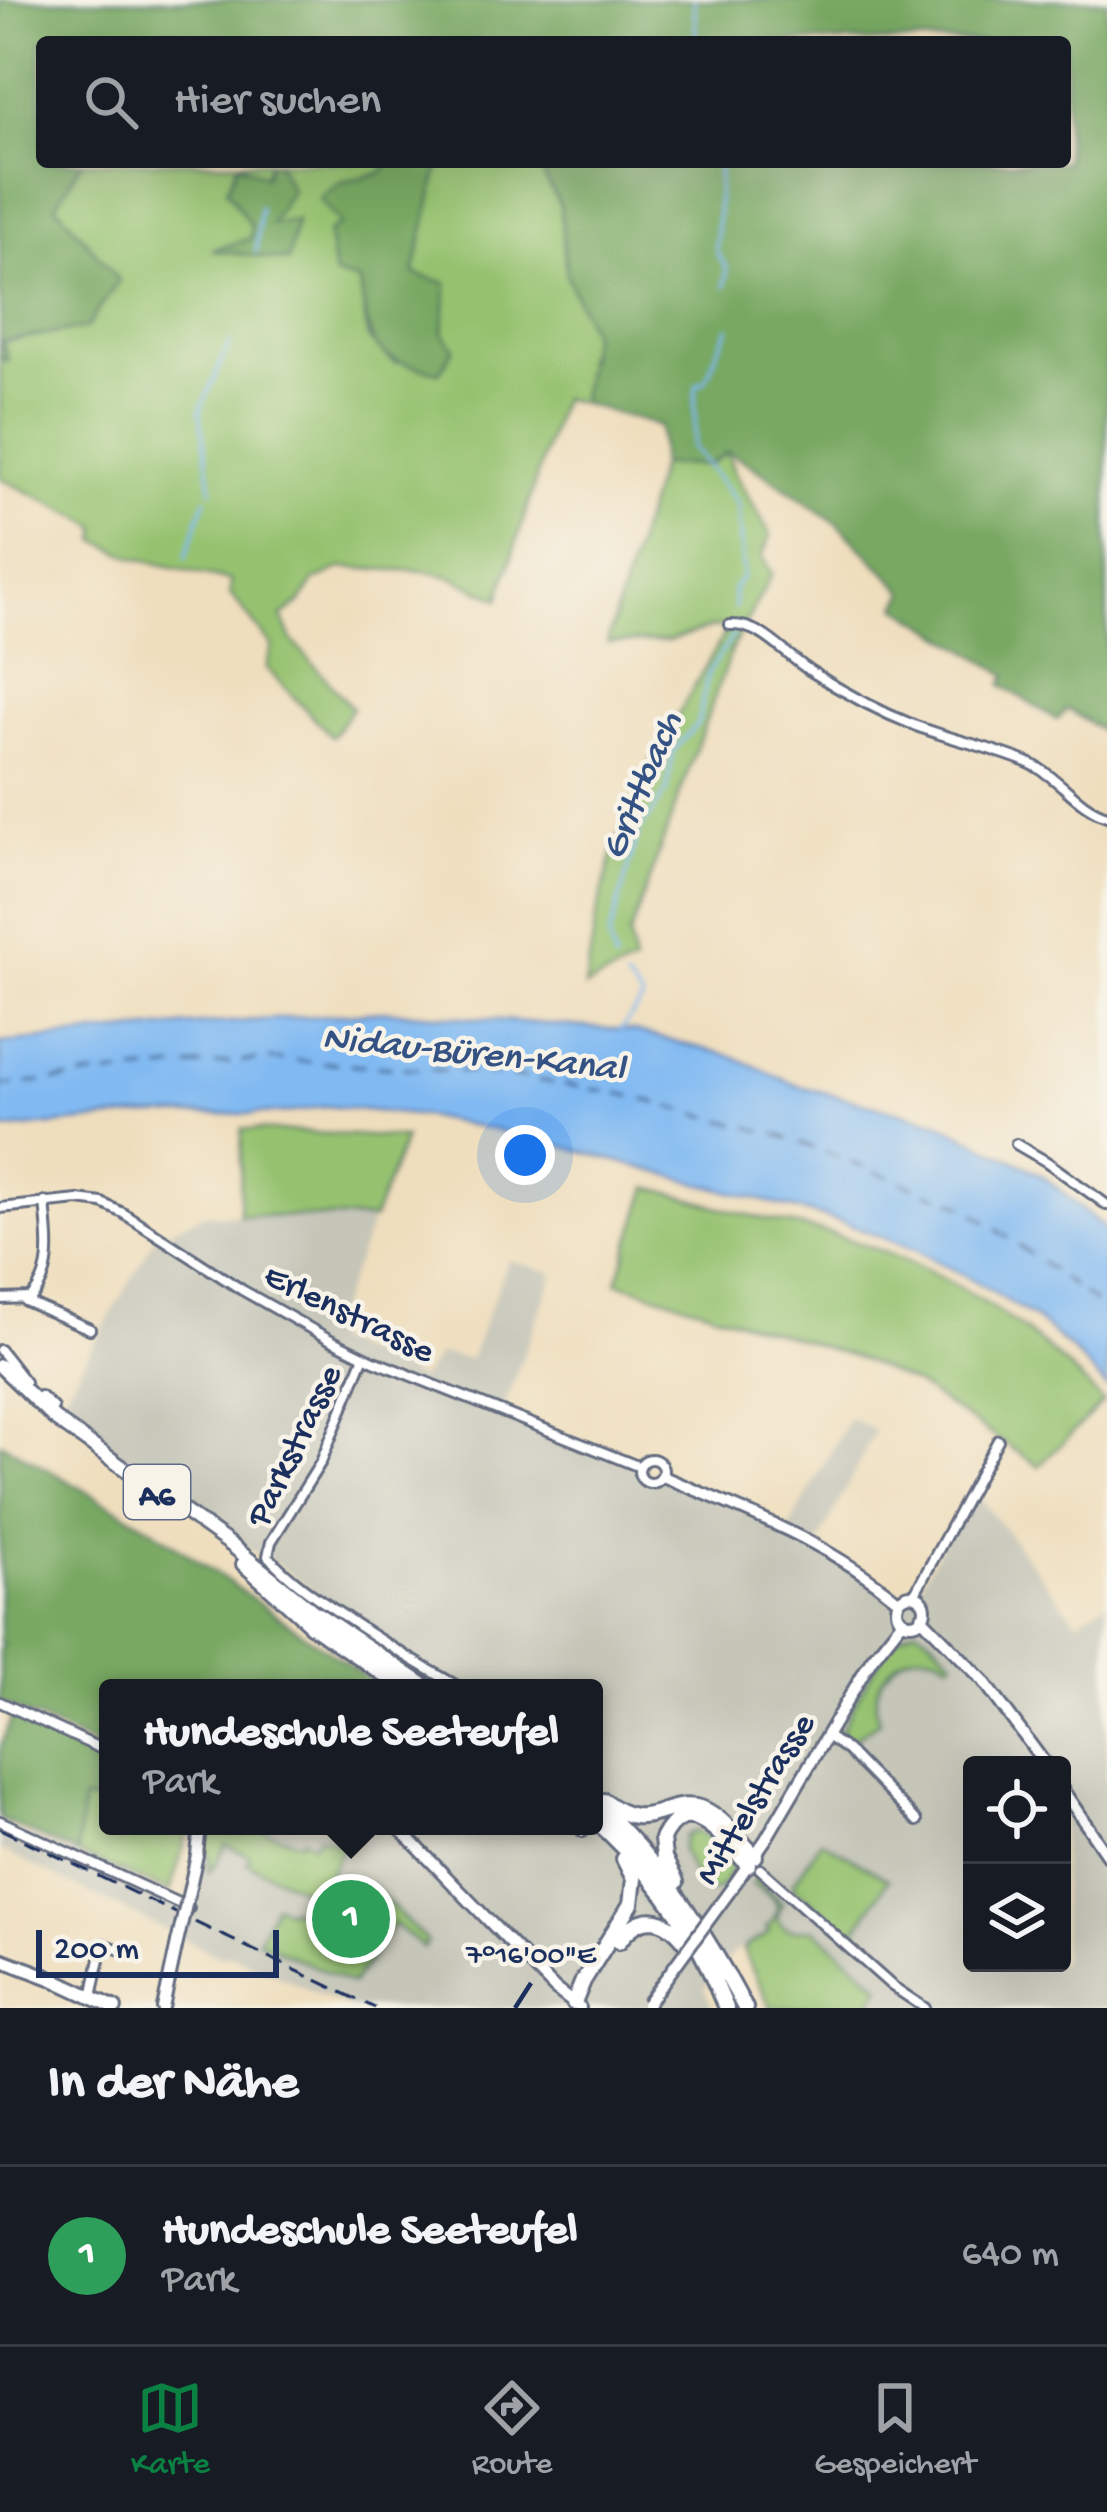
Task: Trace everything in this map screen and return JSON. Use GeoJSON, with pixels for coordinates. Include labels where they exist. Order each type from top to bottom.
{"type":"FeatureCollection","features":[{"type":"Feature","properties":{"kind":"highway","name":"A6"},"geometry":{"type":"LineString","coordinates":[[314,1620],[393,1679]]}},
{"type":"Feature","properties":{"kind":"highway","name":"A6"},"geometry":{"type":"LineString","coordinates":[[314,1620],[412,1679]]}},
{"type":"Feature","properties":{"kind":"highway"},"geometry":{"type":"LineString","coordinates":[[603,1800],[635,1816],[702,1808],[754,1864]]}},
{"type":"Feature","properties":{"kind":"highway"},"geometry":{"type":"LineString","coordinates":[[603,1811],[646,1855],[694,1918]]}},
{"type":"Feature","properties":{"kind":"highway"},"geometry":{"type":"LineString","coordinates":[[723,1832],[687,1817],[668,1828],[662,1851],[745,2008]]}},
{"type":"Feature","properties":{"kind":"highway"},"geometry":{"type":"LineString","coordinates":[[603,1827],[666,1898],[700,1951],[726,2008]]}},
{"type":"Feature","properties":{"kind":"highway"},"geometry":{"type":"LineString","coordinates":[[575,2006],[583,1981],[633,1896],[632,1872],[603,1829]]}},
{"type":"Feature","properties":{"kind":"highway"},"geometry":{"type":"LineString","coordinates":[[575,2006],[623,1935],[644,1921],[673,1927],[708,1969]]}},
{"type":"Feature","properties":{"kind":"main road","name":"A6"},"geometry":{"type":"LineString","coordinates":[[0,1366],[55,1419],[230,1544],[314,1620]]}},
{"type":"Feature","properties":{"kind":"main road","name":"A6"},"geometry":{"type":"LineString","coordinates":[[0,1376],[52,1424],[226,1549],[314,1620]]}},
{"type":"Feature","properties":{"kind":"main road"},"geometry":{"type":"LineString","coordinates":[[914,1595],[924,1604],[921,1617],[913,1622],[902,1620],[899,1601],[914,1595]]}},
{"type":"Feature","properties":{"kind":"main road"},"geometry":{"type":"LineString","coordinates":[[921,1617],[983,1680],[1039,1756]]}},
{"type":"Feature","properties":{"kind":"main road","name":"Mittelstrasse"},"geometry":{"type":"LineString","coordinates":[[646,2006],[754,1864],[871,1660],[902,1620]]}},
{"type":"Feature","properties":{"kind":"main road"},"geometry":{"type":"LineString","coordinates":[[1071,1802],[1107,1855]]}},
{"type":"Feature","properties":{"kind":"main road"},"geometry":{"type":"LineString","coordinates":[[163,2008],[199,1835]]}},
{"type":"Feature","properties":{"kind":"main road"},"geometry":{"type":"LineString","coordinates":[[406,1835],[575,2006]]}},
{"type":"Feature","properties":{"kind":"main road"},"geometry":{"type":"LineString","coordinates":[[0,1960],[115,2008]]}},
{"type":"Feature","properties":{"kind":"street"},"geometry":{"type":"LineString","coordinates":[[738,625],[768,638],[814,674],[911,724],[1045,771],[1082,804],[1107,816]]}},
{"type":"Feature","properties":{"kind":"street"},"geometry":{"type":"LineString","coordinates":[[1016,1144],[1107,1204]]}},
{"type":"Feature","properties":{"kind":"street","name":"Erlenstrasse"},"geometry":{"type":"LineString","coordinates":[[0,1208],[84,1200],[114,1208],[296,1322],[364,1356],[640,1467]]}},
{"type":"Feature","properties":{"kind":"street"},"geometry":{"type":"LineString","coordinates":[[24,1300],[35,1294],[46,1269],[45,1202]]}},
{"type":"Feature","properties":{"kind":"street"},"geometry":{"type":"LineString","coordinates":[[0,1299],[24,1300],[90,1329]]}},
{"type":"Feature","properties":{"kind":"street"},"geometry":{"type":"LineString","coordinates":[[0,1350],[52,1408]]}},
{"type":"Feature","properties":{"kind":"street","name":"Parkstrasse"},"geometry":{"type":"LineString","coordinates":[[364,1356],[321,1462],[271,1542],[268,1556],[328,1606],[445,1679]]}},
{"type":"Feature","properties":{"kind":"street"},"geometry":{"type":"LineString","coordinates":[[914,1595],[998,1440]]}},
{"type":"Feature","properties":{"kind":"street"},"geometry":{"type":"LineString","coordinates":[[656,1459],[663,1468],[662,1476],[646,1482],[640,1467],[656,1459]]}},
{"type":"Feature","properties":{"kind":"street"},"geometry":{"type":"LineString","coordinates":[[662,1476],[796,1532],[846,1561],[899,1601]]}},
{"type":"Feature","properties":{"kind":"street"},"geometry":{"type":"LineString","coordinates":[[0,1702],[99,1748]]}},
{"type":"Feature","properties":{"kind":"street","name":"Mittelstrasse"},"geometry":{"type":"LineString","coordinates":[[827,1736],[917,1820]]}},
{"type":"Feature","properties":{"kind":"street"},"geometry":{"type":"LineString","coordinates":[[0,1821],[188,1902]]}},
{"type":"Feature","properties":{"kind":"street"},"geometry":{"type":"LineString","coordinates":[[754,1864],[892,1986],[925,2008]]}},
{"type":"Feature","properties":{"kind":"street"},"geometry":{"type":"LineString","coordinates":[[92,1997],[103,1944],[132,1954]]}},
{"type":"Feature","properties":{"kind":"shaded area"},"geometry":{"type":"Polygon","coordinates":[[[205,1214],[373,1219],[330,1330],[331,1340],[420,1379],[439,1354],[470,1359],[508,1260],[554,1273],[502,1412],[789,1529],[849,1418],[875,1431],[818,1544],[899,1600],[914,1595],[972,1488],[1077,1621],[1107,1602],[1107,2008],[808,2008],[758,1940],[735,1951],[704,1988],[713,2008],[349,2008],[231,1955],[221,1957],[0,1850],[0,1824],[195,1908],[188,1896],[198,1835],[603,1835],[603,1679],[438,1679],[268,1558],[268,1562],[57,1408],[157,1235],[205,1214]]]}},
{"type":"Feature","properties":{"kind":"green space"},"geometry":{"type":"Polygon","coordinates":[[[0,0],[1107,0],[1107,734],[1067,709],[1057,720],[1002,685],[1007,675],[898,607],[905,592],[838,524],[755,467],[727,452],[708,465],[660,465],[660,426],[580,403],[591,332],[566,274],[560,205],[539,168],[1071,168],[1071,36],[36,36],[36,168],[78,168],[56,205],[119,280],[86,328],[3,341],[8,361],[0,358],[0,0]]]}},
{"type":"Feature","properties":{"kind":"green space"},"geometry":{"type":"Polygon","coordinates":[[[78,168],[237,168],[227,190],[252,227],[251,239],[216,250],[287,261],[296,220],[270,225],[290,190],[280,168],[385,168],[382,173],[341,182],[340,225],[360,282],[368,338],[395,363],[443,333],[446,283],[413,274],[437,168],[539,168],[560,205],[566,274],[591,332],[580,403],[561,398],[499,599],[425,571],[342,568],[314,581],[300,603],[282,616],[292,640],[352,708],[332,737],[266,668],[272,646],[230,594],[231,581],[135,558],[97,541],[98,528],[89,522],[0,478],[0,358],[7,360],[3,341],[86,328],[56,204],[78,168]]]}},
{"type":"Feature","properties":{"kind":"green space"},"geometry":{"type":"Polygon","coordinates":[[[236,168],[265,176],[267,168],[280,168],[291,190],[271,224],[296,220],[288,261],[212,250],[251,238],[251,227],[227,190],[236,168]]]}},
{"type":"Feature","properties":{"kind":"green space"},"geometry":{"type":"Polygon","coordinates":[[[385,168],[439,168],[414,274],[447,283],[443,333],[454,348],[440,372],[399,361],[377,347],[367,323],[360,282],[334,275],[328,233],[340,224],[319,198],[341,182],[382,173],[385,168]]]}},
{"type":"Feature","properties":{"kind":"green space"},"geometry":{"type":"Polygon","coordinates":[[[727,452],[771,535],[762,556],[772,574],[732,648],[629,936],[634,964],[585,987],[614,848],[649,765],[729,626],[668,641],[607,643],[660,465],[708,465],[727,452]]]}},
{"type":"Feature","properties":{"kind":"green space"},"geometry":{"type":"Polygon","coordinates":[[[242,1129],[405,1138],[373,1219],[239,1215],[242,1129]]]}},
{"type":"Feature","properties":{"kind":"green space"},"geometry":{"type":"Polygon","coordinates":[[[648,1187],[835,1235],[911,1263],[1013,1322],[1103,1402],[1039,1466],[915,1384],[855,1357],[617,1282],[648,1187]]]}},
{"type":"Feature","properties":{"kind":"green space"},"geometry":{"type":"Polygon","coordinates":[[[0,1442],[151,1528],[369,1679],[99,1679],[99,1748],[0,1702],[0,1442]]]}},
{"type":"Feature","properties":{"kind":"green space"},"geometry":{"type":"Polygon","coordinates":[[[916,1628],[954,1659],[950,1662],[920,1653],[894,1664],[878,1689],[879,1721],[846,1744],[839,1733],[872,1672],[893,1643],[916,1628]]]}},
{"type":"Feature","properties":{"kind":"green space"},"geometry":{"type":"Polygon","coordinates":[[[12,1716],[99,1754],[99,1803],[83,1800],[77,1854],[0,1819],[0,1748],[12,1716]]]}},
{"type":"Feature","properties":{"kind":"green space"},"geometry":{"type":"Polygon","coordinates":[[[83,1800],[99,1803],[99,1835],[187,1835],[170,1892],[77,1854],[83,1800]]]}},
{"type":"Feature","properties":{"kind":"green space"},"geometry":{"type":"Polygon","coordinates":[[[695,1831],[708,1837],[732,1866],[718,1889],[704,1888],[682,1850],[685,1836],[695,1831]]]}},
{"type":"Feature","properties":{"kind":"green space"},"geometry":{"type":"Polygon","coordinates":[[[207,1835],[277,1835],[313,1844],[318,1836],[339,1843],[342,1835],[349,1835],[314,1894],[247,1863],[250,1856],[226,1845],[208,1872],[210,1856],[205,1852],[207,1835]]]}},
{"type":"Feature","properties":{"kind":"green space"},"geometry":{"type":"Polygon","coordinates":[[[821,1840],[888,1879],[853,1936],[792,1886],[821,1840]]]}},
{"type":"Feature","properties":{"kind":"green space"},"geometry":{"type":"Polygon","coordinates":[[[755,1878],[782,1904],[777,1917],[784,1926],[814,1929],[881,1986],[867,2008],[771,2008],[743,1950],[766,1935],[776,1914],[771,1896],[751,1884],[755,1878]]]}},
{"type":"Feature","properties":{"kind":"green space"},"geometry":{"type":"Polygon","coordinates":[[[345,1880],[366,1892],[372,1887],[427,1942],[423,1948],[394,1924],[352,1984],[258,1940],[275,1904],[288,1911],[300,1906],[309,1910],[345,1880]]]}},
{"type":"Feature","properties":{"kind":"water","name":"Nidau-Büren-Kanal"},"geometry":{"type":"Polygon","coordinates":[[[387,1011],[633,1031],[732,1056],[796,1085],[937,1122],[1042,1175],[1107,1231],[1107,1388],[1036,1319],[915,1250],[842,1222],[529,1137],[424,1116],[326,1106],[287,1113],[141,1116],[0,1130],[0,1043],[387,1011]]]}},
{"type":"Feature","properties":{"kind":"waterway","name":"Grittbach"},"geometry":{"type":"LineString","coordinates":[[694,0],[696,36]]}},
{"type":"Feature","properties":{"kind":"waterway","name":"Grittbach"},"geometry":{"type":"LineString","coordinates":[[719,168],[716,251],[727,268],[725,287]]}},
{"type":"Feature","properties":{"kind":"waterway"},"geometry":{"type":"LineString","coordinates":[[256,252],[260,207]]}},
{"type":"Feature","properties":{"kind":"waterway","name":"Grittbach"},"geometry":{"type":"LineString","coordinates":[[729,327],[706,379],[697,384],[692,447],[738,504],[743,575],[733,589],[735,608]]}},
{"type":"Feature","properties":{"kind":"waterway"},"geometry":{"type":"LineString","coordinates":[[212,491],[200,411],[230,342]]}},
{"type":"Feature","properties":{"kind":"waterway"},"geometry":{"type":"LineString","coordinates":[[186,557],[206,498]]}},
{"type":"Feature","properties":{"kind":"waterway","name":"Grittbach"},"geometry":{"type":"LineString","coordinates":[[615,962],[609,938],[639,831],[667,791],[673,751],[698,723],[708,673],[734,634]]}},
{"type":"Feature","properties":{"kind":"waterway","name":"Nidau-Büren-Kanal"},"geometry":{"type":"LineString","coordinates":[[620,1031],[643,1000],[626,980]]}},
{"type":"Feature","properties":{"kind":"ferry route"},"geometry":{"type":"LineString","coordinates":[[0,1086],[267,1059],[499,1074],[623,1094],[782,1136],[965,1206],[1107,1314]]}},
{"type":"Feature","properties":{"kind":"railway"},"geometry":{"type":"LineString","coordinates":[[0,1829],[375,2008]]}},
{"type":"Feature","properties":{"kind":"place","name":"Hundeschule Seeteufel"},"geometry":{"type":"Point","coordinates":[351,1919]}}]}
